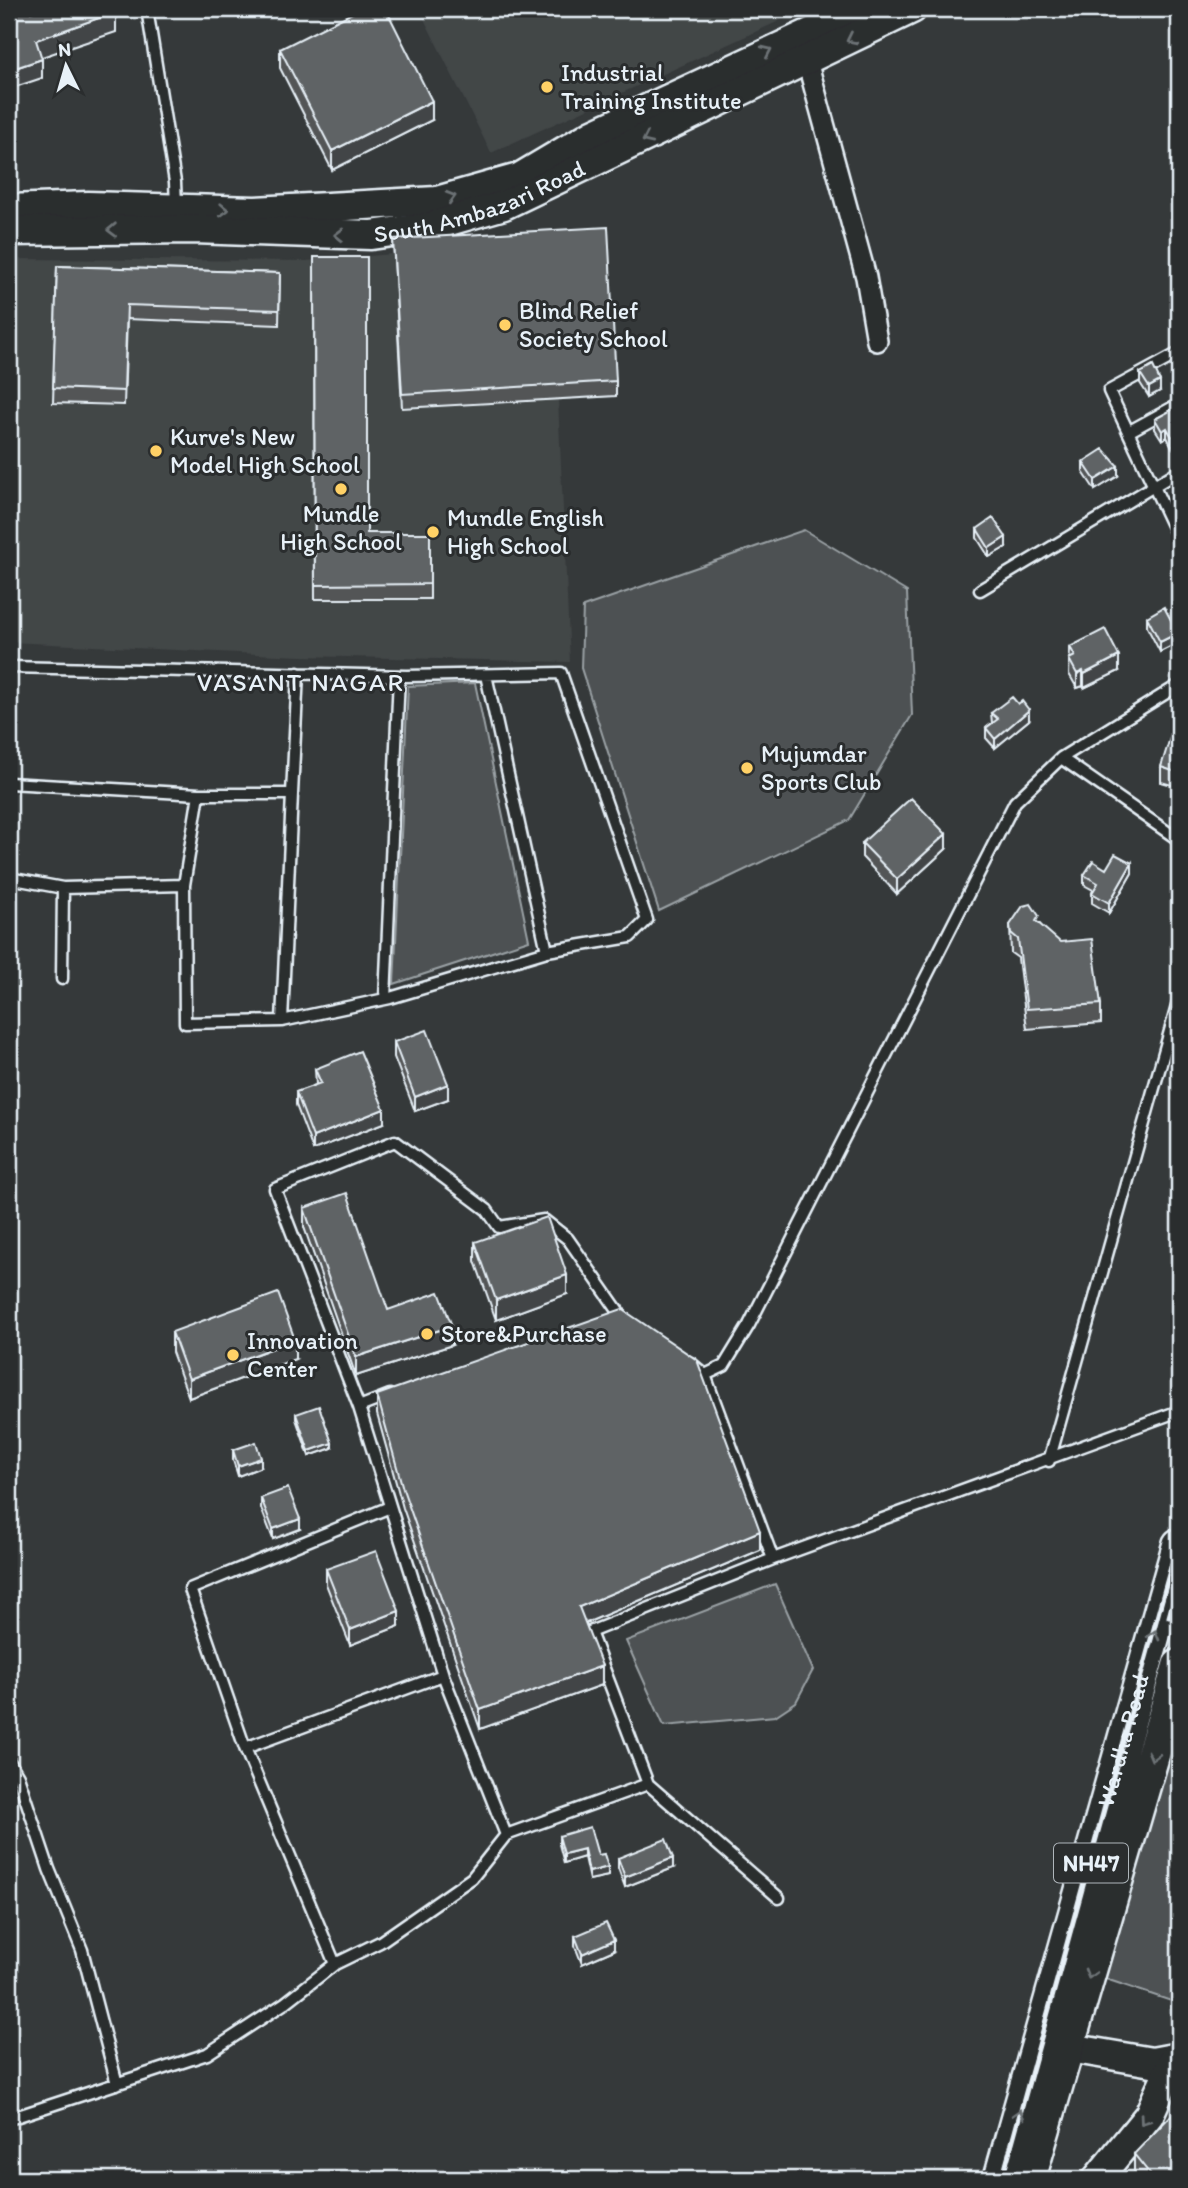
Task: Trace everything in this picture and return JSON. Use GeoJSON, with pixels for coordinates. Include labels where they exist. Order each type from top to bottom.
{"type":"FeatureCollection","features":[{"type":"Feature","properties":{"kind":"highway","name":"Wardha Road"},"geometry":{"type":"LineString","coordinates":[[1029,2179],[1056,2038],[1179,1545]]}},
{"type":"Feature","properties":{"kind":"highway","name":"Wardha Road"},"geometry":{"type":"LineString","coordinates":[[1000,2179],[1056,2038],[1179,1666]]}},
{"type":"Feature","properties":{"kind":"main road","name":"South Ambazari Road"},"geometry":{"type":"LineString","coordinates":[[9,209],[88,206],[255,211],[437,201],[519,178],[593,134],[862,9]]}},
{"type":"Feature","properties":{"kind":"main road","name":"South Ambazari Road"},"geometry":{"type":"LineString","coordinates":[[9,231],[194,229],[371,235],[428,227],[504,205],[912,9]]}},
{"type":"Feature","properties":{"kind":"main road"},"geometry":{"type":"LineString","coordinates":[[1056,2038],[1178,2052],[1149,2115],[1103,2177]]}},
{"type":"Feature","properties":{"kind":"street"},"geometry":{"type":"LineString","coordinates":[[807,61],[866,277],[877,341]]}},
{"type":"Feature","properties":{"kind":"lane"},"geometry":{"type":"LineString","coordinates":[[147,9],[175,182],[176,209]]}},
{"type":"Feature","properties":{"kind":"lane"},"geometry":{"type":"LineString","coordinates":[[1179,353],[1109,391],[1179,540]]}},
{"type":"Feature","properties":{"kind":"lane"},"geometry":{"type":"LineString","coordinates":[[1128,432],[1179,404]]}},
{"type":"Feature","properties":{"kind":"lane"},"geometry":{"type":"LineString","coordinates":[[980,590],[1179,471]]}},
{"type":"Feature","properties":{"kind":"lane"},"geometry":{"type":"LineString","coordinates":[[9,667],[399,676],[561,673],[647,920],[630,937],[547,951],[385,999],[282,1021],[185,1023],[184,885],[199,794]]}},
{"type":"Feature","properties":{"kind":"lane"},"geometry":{"type":"LineString","coordinates":[[282,1021],[298,673]]}},
{"type":"Feature","properties":{"kind":"lane"},"geometry":{"type":"LineString","coordinates":[[486,675],[547,951]]}},
{"type":"Feature","properties":{"kind":"lane"},"geometry":{"type":"LineString","coordinates":[[385,999],[399,676]]}},
{"type":"Feature","properties":{"kind":"lane"},"geometry":{"type":"LineString","coordinates":[[705,1375],[724,1366],[749,1325],[1015,802],[1061,758],[1179,685]]}},
{"type":"Feature","properties":{"kind":"lane"},"geometry":{"type":"LineString","coordinates":[[1061,758],[1179,840]]}},
{"type":"Feature","properties":{"kind":"lane"},"geometry":{"type":"LineString","coordinates":[[9,783],[199,794],[292,794]]}},
{"type":"Feature","properties":{"kind":"lane"},"geometry":{"type":"LineString","coordinates":[[9,878],[63,888],[184,885]]}},
{"type":"Feature","properties":{"kind":"lane"},"geometry":{"type":"LineString","coordinates":[[62,979],[63,888]]}},
{"type":"Feature","properties":{"kind":"lane"},"geometry":{"type":"LineString","coordinates":[[1049,1461],[1179,999]]}},
{"type":"Feature","properties":{"kind":"lane"},"geometry":{"type":"LineString","coordinates":[[506,1835],[443,1675],[359,1407],[275,1189],[395,1141],[487,1210],[499,1227],[544,1220],[568,1239],[621,1315],[632,1321]]}},
{"type":"Feature","properties":{"kind":"lane"},"geometry":{"type":"LineString","coordinates":[[605,1320],[621,1315]]}},
{"type":"Feature","properties":{"kind":"lane"},"geometry":{"type":"LineString","coordinates":[[685,1358],[705,1375],[773,1559]]}},
{"type":"Feature","properties":{"kind":"lane"},"geometry":{"type":"LineString","coordinates":[[359,1407],[407,1389]]}},
{"type":"Feature","properties":{"kind":"lane"},"geometry":{"type":"LineString","coordinates":[[779,1898],[648,1784],[590,1632],[773,1559],[1049,1461],[1179,1411]]}},
{"type":"Feature","properties":{"kind":"lane"},"geometry":{"type":"LineString","coordinates":[[335,1964],[245,1748],[190,1589],[390,1507]]}},
{"type":"Feature","properties":{"kind":"lane"},"geometry":{"type":"LineString","coordinates":[[245,1748],[443,1675]]}},
{"type":"Feature","properties":{"kind":"lane"},"geometry":{"type":"LineString","coordinates":[[9,1761],[19,1776],[49,1869],[82,1950],[117,2084]]}},
{"type":"Feature","properties":{"kind":"lane"},"geometry":{"type":"LineString","coordinates":[[9,2119],[207,2054],[285,2003],[335,1964],[380,1941],[472,1878],[506,1835],[648,1784]]}},
{"type":"Feature","properties":{"kind":"shaded area","name":"Industrial Training Institute"},"geometry":{"type":"Polygon","coordinates":[[[419,9],[805,9],[491,153],[419,9]]]}},
{"type":"Feature","properties":{"kind":"shaded area"},"geometry":{"type":"Polygon","coordinates":[[[393,254],[558,399],[570,662],[300,656],[9,642],[9,259],[306,261],[393,254]]]}},
{"type":"Feature","properties":{"kind":"shaded area","name":"Mujumdar Sports Club"},"geometry":{"type":"Polygon","coordinates":[[[804,530],[907,592],[912,715],[849,820],[659,911],[581,668],[583,607],[804,530]]]}},
{"type":"Feature","properties":{"kind":"shaded area"},"geometry":{"type":"Polygon","coordinates":[[[475,683],[529,940],[394,984],[408,686],[475,683]]]}},
{"type":"Feature","properties":{"kind":"shaded area"},"geometry":{"type":"Polygon","coordinates":[[[775,1584],[813,1670],[796,1702],[775,1716],[664,1726],[626,1641],[775,1584]]]}},
{"type":"Feature","properties":{"kind":"shaded area"},"geometry":{"type":"Polygon","coordinates":[[[1179,1703],[1179,2002],[1177,2003],[1100,1977],[1179,1703]]]}},
{"type":"Feature","properties":{"kind":"building"},"geometry":{"type":"Polygon","coordinates":[[[9,9],[30,9],[31,12],[40,9],[115,9],[116,12],[36,40],[42,59],[9,70],[9,9]]]}},
{"type":"Feature","properties":{"kind":"building"},"geometry":{"type":"Polygon","coordinates":[[[360,9],[386,9],[432,101],[332,151],[280,49],[360,9]]]}},
{"type":"Feature","properties":{"kind":"building","name":"Blind Relief Society School"},"geometry":{"type":"Polygon","coordinates":[[[608,227],[616,381],[402,394],[393,239],[608,227]]]}},
{"type":"Feature","properties":{"kind":"building","name":"Mundle High School"},"geometry":{"type":"Polygon","coordinates":[[[314,257],[367,257],[367,533],[430,533],[430,584],[315,585],[314,257]]]}},
{"type":"Feature","properties":{"kind":"building","name":"Kurve's New Model High School"},"geometry":{"type":"Polygon","coordinates":[[[57,266],[280,273],[279,310],[127,305],[124,391],[53,388],[57,266]]]}},
{"type":"Feature","properties":{"kind":"building"},"geometry":{"type":"Polygon","coordinates":[[[1153,366],[1160,381],[1149,387],[1140,373],[1153,366]]]}},
{"type":"Feature","properties":{"kind":"building"},"geometry":{"type":"Polygon","coordinates":[[[1179,406],[1179,433],[1172,437],[1167,428],[1162,431],[1155,419],[1179,406]]]}},
{"type":"Feature","properties":{"kind":"building"},"geometry":{"type":"Polygon","coordinates":[[[1103,449],[1118,466],[1095,480],[1083,462],[1103,449]]]}},
{"type":"Feature","properties":{"kind":"building"},"geometry":{"type":"Polygon","coordinates":[[[993,518],[1006,537],[989,548],[977,529],[993,518]]]}},
{"type":"Feature","properties":{"kind":"building"},"geometry":{"type":"Polygon","coordinates":[[[1164,607],[1178,633],[1160,642],[1147,617],[1164,607]]]}},
{"type":"Feature","properties":{"kind":"building"},"geometry":{"type":"Polygon","coordinates":[[[1105,629],[1119,656],[1084,674],[1083,671],[1077,674],[1069,659],[1075,656],[1070,647],[1105,629]]]}},
{"type":"Feature","properties":{"kind":"building"},"geometry":{"type":"Polygon","coordinates":[[[1012,697],[1018,704],[1022,701],[1029,710],[995,739],[986,728],[998,719],[991,713],[1012,697]]]}},
{"type":"Feature","properties":{"kind":"building"},"geometry":{"type":"Polygon","coordinates":[[[1177,715],[1179,716],[1179,773],[1161,767],[1177,715]]]}},
{"type":"Feature","properties":{"kind":"building"},"geometry":{"type":"Polygon","coordinates":[[[911,798],[946,834],[897,879],[862,843],[911,798]]]}},
{"type":"Feature","properties":{"kind":"building"},"geometry":{"type":"Polygon","coordinates":[[[1115,854],[1132,863],[1109,903],[1092,893],[1098,883],[1084,875],[1093,861],[1106,869],[1115,854]]]}},
{"type":"Feature","properties":{"kind":"building"},"geometry":{"type":"Polygon","coordinates":[[[1031,904],[1039,916],[1036,921],[1060,942],[1092,939],[1101,1004],[1027,1009],[1018,939],[1011,933],[1010,925],[1023,906],[1031,904]]]}},
{"type":"Feature","properties":{"kind":"building"},"geometry":{"type":"Polygon","coordinates":[[[427,1030],[448,1084],[415,1097],[394,1042],[427,1030]]]}},
{"type":"Feature","properties":{"kind":"building"},"geometry":{"type":"Polygon","coordinates":[[[360,1051],[384,1109],[313,1137],[296,1092],[321,1083],[315,1069],[360,1051]]]}},
{"type":"Feature","properties":{"kind":"building"},"geometry":{"type":"Polygon","coordinates":[[[347,1193],[388,1310],[439,1292],[452,1326],[356,1357],[304,1208],[347,1193]]]}},
{"type":"Feature","properties":{"kind":"building"},"geometry":{"type":"Polygon","coordinates":[[[547,1217],[567,1275],[496,1300],[475,1242],[547,1217]]]}},
{"type":"Feature","properties":{"kind":"building"},"geometry":{"type":"Polygon","coordinates":[[[278,1293],[295,1340],[189,1379],[172,1332],[278,1293]]]}},
{"type":"Feature","properties":{"kind":"building"},"geometry":{"type":"Polygon","coordinates":[[[622,1309],[697,1360],[760,1531],[579,1607],[602,1666],[480,1710],[403,1489],[377,1395],[622,1309]]]}},
{"type":"Feature","properties":{"kind":"building"},"geometry":{"type":"Polygon","coordinates":[[[319,1406],[332,1443],[309,1451],[296,1414],[319,1406]]]}},
{"type":"Feature","properties":{"kind":"building"},"geometry":{"type":"Polygon","coordinates":[[[256,1442],[261,1458],[238,1466],[233,1450],[256,1442]]]}},
{"type":"Feature","properties":{"kind":"building"},"geometry":{"type":"Polygon","coordinates":[[[288,1488],[300,1519],[273,1529],[261,1498],[288,1488]]]}},
{"type":"Feature","properties":{"kind":"building"},"geometry":{"type":"Polygon","coordinates":[[[376,1551],[399,1611],[350,1630],[326,1569],[376,1551]]]}},
{"type":"Feature","properties":{"kind":"building"},"geometry":{"type":"Polygon","coordinates":[[[590,1827],[598,1855],[604,1854],[608,1867],[589,1872],[584,1849],[564,1854],[559,1836],[590,1827]]]}},
{"type":"Feature","properties":{"kind":"building"},"geometry":{"type":"Polygon","coordinates":[[[666,1839],[673,1858],[625,1877],[618,1858],[666,1839]]]}},
{"type":"Feature","properties":{"kind":"building"},"geometry":{"type":"Polygon","coordinates":[[[606,1923],[614,1940],[582,1954],[575,1936],[606,1923]]]}},
{"type":"Feature","properties":{"kind":"building"},"geometry":{"type":"Polygon","coordinates":[[[1179,2107],[1179,2179],[1154,2179],[1134,2154],[1179,2107]]]}},
{"type":"Feature","properties":{"kind":"railway"},"geometry":{"type":"LineString","coordinates":[[1002,2179],[1179,1538]]}},
{"type":"Feature","properties":{"kind":"railway"},"geometry":{"type":"LineString","coordinates":[[1169,1617],[1179,1580]]}},
{"type":"Feature","properties":{"kind":"place","name":"Industrial Training Institute"},"geometry":{"type":"Point","coordinates":[547,87]}},
{"type":"Feature","properties":{"kind":"place","name":"Blind Relief Society School"},"geometry":{"type":"Point","coordinates":[505,325]}},
{"type":"Feature","properties":{"kind":"place","name":"Kurve's New Model High School"},"geometry":{"type":"Point","coordinates":[156,451]}},
{"type":"Feature","properties":{"kind":"place","name":"Mundle High School"},"geometry":{"type":"Point","coordinates":[341,489]}},
{"type":"Feature","properties":{"kind":"place","name":"Mundle English High School"},"geometry":{"type":"Point","coordinates":[433,532]}},
{"type":"Feature","properties":{"kind":"place","name":"Mujumdar Sports Club"},"geometry":{"type":"Point","coordinates":[747,768]}},
{"type":"Feature","properties":{"kind":"place","name":"Store&Purchase"},"geometry":{"type":"Point","coordinates":[427,1334]}},
{"type":"Feature","properties":{"kind":"place","name":"Innovation Center"},"geometry":{"type":"Point","coordinates":[233,1355]}},
{"type":"Feature","properties":{"kind":"district","name":"VASANT NAGAR"},"geometry":{"type":"Point","coordinates":[301,682]}}]}
